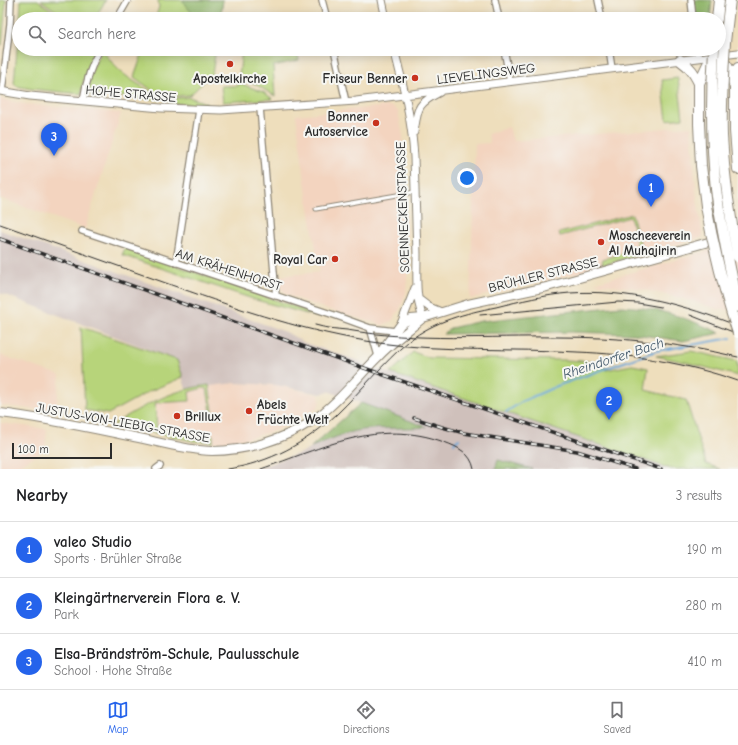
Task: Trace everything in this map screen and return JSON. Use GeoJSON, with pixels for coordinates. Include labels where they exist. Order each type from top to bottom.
{"type":"FeatureCollection","features":[{"type":"Feature","properties":{"kind":"highway"},"geometry":{"type":"LineString","coordinates":[[718,12],[719,0]]}},
{"type":"Feature","properties":{"kind":"highway"},"geometry":{"type":"LineString","coordinates":[[726,34],[730,0]]}},
{"type":"Feature","properties":{"kind":"highway"},"geometry":{"type":"LineString","coordinates":[[713,56],[699,83],[698,124],[701,166],[712,243],[723,288],[738,333]]}},
{"type":"Feature","properties":{"kind":"highway"},"geometry":{"type":"LineString","coordinates":[[716,56],[712,87],[712,129],[716,189],[724,239],[738,306]]}},
{"type":"Feature","properties":{"kind":"highway"},"geometry":{"type":"LineString","coordinates":[[720,56],[731,72],[735,88]]}},
{"type":"Feature","properties":{"kind":"highway"},"geometry":{"type":"LineString","coordinates":[[724,56],[722,87],[722,137],[726,188],[738,257]]}},
{"type":"Feature","properties":{"kind":"highway"},"geometry":{"type":"LineString","coordinates":[[680,60],[690,67],[699,83]]}},
{"type":"Feature","properties":{"kind":"highway"},"geometry":{"type":"LineString","coordinates":[[738,68],[735,88],[735,131],[738,168]]}},
{"type":"Feature","properties":{"kind":"main road","name":"BRÜHLER STRASSE"},"geometry":{"type":"LineString","coordinates":[[423,318],[441,312],[547,287],[738,233]]}},
{"type":"Feature","properties":{"kind":"main road","name":"JUSTUS-VON-LIEBIG-STRASSE"},"geometry":{"type":"LineString","coordinates":[[378,356],[395,331],[402,324],[411,319],[423,318]]}},
{"type":"Feature","properties":{"kind":"main road","name":"JUSTUS-VON-LIEBIG-STRASSE"},"geometry":{"type":"LineString","coordinates":[[0,413],[65,422],[175,446],[210,451],[258,445],[280,437],[312,421],[328,409],[378,356],[423,318]]}},
{"type":"Feature","properties":{"kind":"street"},"geometry":{"type":"LineString","coordinates":[[1,91],[10,24],[11,0]]}},
{"type":"Feature","properties":{"kind":"street"},"geometry":{"type":"LineString","coordinates":[[121,12],[128,0]]}},
{"type":"Feature","properties":{"kind":"street"},"geometry":{"type":"LineString","coordinates":[[322,0],[325,12]]}},
{"type":"Feature","properties":{"kind":"street"},"geometry":{"type":"LineString","coordinates":[[382,0],[385,12]]}},
{"type":"Feature","properties":{"kind":"street"},"geometry":{"type":"LineString","coordinates":[[495,0],[498,12]]}},
{"type":"Feature","properties":{"kind":"street"},"geometry":{"type":"LineString","coordinates":[[598,0],[601,12]]}},
{"type":"Feature","properties":{"kind":"street"},"geometry":{"type":"LineString","coordinates":[[691,0],[692,12]]}},
{"type":"Feature","properties":{"kind":"street","name":"LIEVELINGSWEG"},"geometry":{"type":"LineString","coordinates":[[726,52],[738,53]]}},
{"type":"Feature","properties":{"kind":"street"},"geometry":{"type":"LineString","coordinates":[[83,101],[85,84],[89,71],[96,56]]}},
{"type":"Feature","properties":{"kind":"street"},"geometry":{"type":"LineString","coordinates":[[336,56],[346,102]]}},
{"type":"Feature","properties":{"kind":"street","name":"SOENNECKENSTRASSE"},"geometry":{"type":"LineString","coordinates":[[396,56],[405,95],[412,138],[417,260],[416,286],[419,308],[423,318]]}},
{"type":"Feature","properties":{"kind":"street"},"geometry":{"type":"LineString","coordinates":[[505,56],[510,82]]}},
{"type":"Feature","properties":{"kind":"street"},"geometry":{"type":"LineString","coordinates":[[610,56],[612,69]]}},
{"type":"Feature","properties":{"kind":"street","name":"LIEVELINGSWEG"},"geometry":{"type":"LineString","coordinates":[[260,108],[346,102],[698,58],[704,56]]}},
{"type":"Feature","properties":{"kind":"street"},"geometry":{"type":"LineString","coordinates":[[412,138],[417,113],[422,102],[444,90]]}},
{"type":"Feature","properties":{"kind":"street","name":"HOHE STRASSE"},"geometry":{"type":"LineString","coordinates":[[1,91],[30,96],[200,110],[260,108]]}},
{"type":"Feature","properties":{"kind":"street"},"geometry":{"type":"LineString","coordinates":[[260,108],[276,296]]}},
{"type":"Feature","properties":{"kind":"street"},"geometry":{"type":"LineString","coordinates":[[176,263],[200,110]]}},
{"type":"Feature","properties":{"kind":"street","name":"AM KRÄHENHORST"},"geometry":{"type":"LineString","coordinates":[[82,231],[370,328],[395,331]]}},
{"type":"Feature","properties":{"kind":"street"},"geometry":{"type":"LineString","coordinates":[[402,324],[416,286]]}},
{"type":"Feature","properties":{"kind":"street"},"geometry":{"type":"LineString","coordinates":[[417,298],[429,307],[441,312]]}},
{"type":"Feature","properties":{"kind":"street"},"geometry":{"type":"LineString","coordinates":[[370,328],[378,356]]}},
{"type":"Feature","properties":{"kind":"lane"},"geometry":{"type":"LineString","coordinates":[[316,209],[415,192]]}},
{"type":"Feature","properties":{"kind":"shaded area"},"geometry":{"type":"Polygon","coordinates":[[[0,99],[25,104],[121,113],[85,229],[0,198],[0,99]]]}},
{"type":"Feature","properties":{"kind":"shaded area"},"geometry":{"type":"Polygon","coordinates":[[[388,106],[393,107],[398,111],[403,136],[408,263],[406,293],[401,307],[392,321],[383,325],[326,309],[287,295],[279,286],[278,276],[320,272],[308,203],[296,115],[388,106]]]}},
{"type":"Feature","properties":{"kind":"shaded area"},"geometry":{"type":"Polygon","coordinates":[[[691,126],[696,192],[703,237],[577,273],[470,299],[475,144],[490,143],[488,134],[509,127],[513,141],[691,126]]]}},
{"type":"Feature","properties":{"kind":"shaded area"},"geometry":{"type":"Polygon","coordinates":[[[0,230],[286,332],[305,343],[359,361],[365,365],[671,469],[532,469],[498,460],[495,469],[255,469],[306,451],[338,428],[361,403],[328,391],[321,394],[276,385],[235,383],[186,389],[177,360],[0,293],[0,230]]]}},
{"type":"Feature","properties":{"kind":"shaded area"},"geometry":{"type":"Polygon","coordinates":[[[738,242],[738,309],[721,310],[680,298],[636,288],[594,283],[738,242]]]}},
{"type":"Feature","properties":{"kind":"shaded area"},"geometry":{"type":"Polygon","coordinates":[[[0,355],[60,375],[56,412],[0,405],[0,355]]]}},
{"type":"Feature","properties":{"kind":"shaded area"},"geometry":{"type":"Polygon","coordinates":[[[235,383],[276,385],[319,395],[320,401],[317,409],[276,430],[246,439],[219,442],[193,441],[114,424],[155,400],[171,394],[202,386],[235,383]]]}},
{"type":"Feature","properties":{"kind":"shaded area"},"geometry":{"type":"Polygon","coordinates":[[[0,423],[47,429],[45,450],[12,469],[0,469],[0,423]]]}},
{"type":"Feature","properties":{"kind":"green space"},"geometry":{"type":"Polygon","coordinates":[[[0,0],[6,0],[2,45],[0,44],[0,0]]]}},
{"type":"Feature","properties":{"kind":"green space"},"geometry":{"type":"Polygon","coordinates":[[[21,0],[38,0],[54,12],[20,12],[21,0]]]}},
{"type":"Feature","properties":{"kind":"green space"},"geometry":{"type":"Polygon","coordinates":[[[41,0],[106,0],[99,12],[57,12],[41,0]]]}},
{"type":"Feature","properties":{"kind":"green space"},"geometry":{"type":"Polygon","coordinates":[[[158,0],[223,0],[221,12],[157,12],[159,7],[158,0]]]}},
{"type":"Feature","properties":{"kind":"green space"},"geometry":{"type":"Polygon","coordinates":[[[183,0],[223,0],[221,12],[192,12],[185,5],[183,0]]]}},
{"type":"Feature","properties":{"kind":"green space"},"geometry":{"type":"Polygon","coordinates":[[[694,0],[712,0],[711,12],[695,12],[694,0]]]}},
{"type":"Feature","properties":{"kind":"green space"},"geometry":{"type":"Polygon","coordinates":[[[16,56],[93,56],[83,82],[81,94],[32,89],[16,86],[14,83],[16,56]]]}},
{"type":"Feature","properties":{"kind":"green space"},"geometry":{"type":"Polygon","coordinates":[[[99,56],[107,56],[120,71],[161,100],[88,94],[91,72],[99,56]]]}},
{"type":"Feature","properties":{"kind":"green space"},"geometry":{"type":"Polygon","coordinates":[[[142,56],[215,56],[212,74],[190,95],[176,96],[165,100],[134,77],[142,56]]]}},
{"type":"Feature","properties":{"kind":"green space"},"geometry":{"type":"Polygon","coordinates":[[[241,56],[298,56],[299,60],[273,66],[275,96],[255,84],[239,78],[241,56]]]}},
{"type":"Feature","properties":{"kind":"green space"},"geometry":{"type":"Polygon","coordinates":[[[678,78],[683,118],[667,120],[662,80],[678,78]]]}},
{"type":"Feature","properties":{"kind":"green space"},"geometry":{"type":"Polygon","coordinates":[[[239,83],[263,92],[273,99],[223,102],[221,86],[238,86],[239,83]]]}},
{"type":"Feature","properties":{"kind":"green space"},"geometry":{"type":"Polygon","coordinates":[[[189,97],[206,103],[206,105],[168,103],[177,98],[189,97]]]}},
{"type":"Feature","properties":{"kind":"green space"},"geometry":{"type":"Polygon","coordinates":[[[632,214],[643,254],[603,265],[603,259],[635,250],[638,247],[630,217],[560,236],[559,233],[632,214]]]}},
{"type":"Feature","properties":{"kind":"green space"},"geometry":{"type":"Polygon","coordinates":[[[125,248],[319,315],[318,317],[256,300],[122,255],[125,248]]]}},
{"type":"Feature","properties":{"kind":"green space"},"geometry":{"type":"Polygon","coordinates":[[[621,306],[646,308],[668,313],[720,333],[683,341],[635,334],[571,332],[443,334],[451,328],[481,321],[621,306]]]}},
{"type":"Feature","properties":{"kind":"green space"},"geometry":{"type":"Polygon","coordinates":[[[81,327],[177,360],[183,377],[150,391],[108,414],[85,410],[81,327]]]}},
{"type":"Feature","properties":{"kind":"green space"},"geometry":{"type":"Polygon","coordinates":[[[691,351],[737,361],[738,376],[656,356],[691,351]]]}},
{"type":"Feature","properties":{"kind":"green space"},"geometry":{"type":"Polygon","coordinates":[[[413,352],[430,358],[602,362],[606,370],[632,365],[648,368],[645,390],[686,400],[706,464],[720,469],[671,469],[390,373],[413,352]]]}},
{"type":"Feature","properties":{"kind":"green space"},"geometry":{"type":"Polygon","coordinates":[[[209,385],[214,417],[212,417],[207,389],[203,388],[189,392],[190,401],[155,403],[157,429],[174,429],[175,434],[209,433],[213,435],[213,442],[193,441],[114,424],[148,404],[171,394],[209,385]]]}},
{"type":"Feature","properties":{"kind":"green space"},"geometry":{"type":"Polygon","coordinates":[[[361,403],[427,427],[370,429],[356,431],[311,447],[361,403]]]}},
{"type":"Feature","properties":{"kind":"green space"},"geometry":{"type":"Polygon","coordinates":[[[498,460],[532,469],[495,469],[498,460]]]}},
{"type":"Feature","properties":{"kind":"waterway","name":"Rheindorfer Bach"},"geometry":{"type":"LineString","coordinates":[[506,412],[523,401],[557,386],[656,351],[731,338]]}},
{"type":"Feature","properties":{"kind":"waterway"},"geometry":{"type":"LineString","coordinates":[[454,443],[459,439]]}},
{"type":"Feature","properties":{"kind":"tram line"},"geometry":{"type":"LineString","coordinates":[[0,224],[226,304],[301,327],[353,339],[428,348],[552,351],[638,357],[679,364],[738,381]]}},
{"type":"Feature","properties":{"kind":"tram line"},"geometry":{"type":"LineString","coordinates":[[228,469],[272,457],[300,443],[337,414],[390,358],[409,341],[429,328],[462,315],[542,297],[592,292],[635,296],[656,300],[698,311],[738,326]]}},
{"type":"Feature","properties":{"kind":"tram line"},"geometry":{"type":"LineString","coordinates":[[480,315],[618,302],[638,303],[661,307]]}},
{"type":"Feature","properties":{"kind":"tram line"},"geometry":{"type":"LineString","coordinates":[[690,315],[738,334]]}},
{"type":"Feature","properties":{"kind":"tram line"},"geometry":{"type":"LineString","coordinates":[[315,325],[373,334],[400,336],[452,338],[604,338],[693,348],[738,357]]}},
{"type":"Feature","properties":{"kind":"tram line"},"geometry":{"type":"LineString","coordinates":[[261,469],[329,445],[351,439],[374,434],[397,433],[420,435],[454,446],[467,455],[474,469]]}},
{"type":"Feature","properties":{"kind":"railway"},"geometry":{"type":"LineString","coordinates":[[0,239],[384,375],[661,469]]}},
{"type":"Feature","properties":{"kind":"railway"},"geometry":{"type":"LineString","coordinates":[[414,418],[464,433],[577,451],[635,469]]}},
{"type":"Feature","properties":{"kind":"place","name":"Apostelkirche"},"geometry":{"type":"Point","coordinates":[230,64]}},
{"type":"Feature","properties":{"kind":"place","name":"Friseur Benner"},"geometry":{"type":"Point","coordinates":[415,78]}},
{"type":"Feature","properties":{"kind":"place","name":"Bonner Autoservice"},"geometry":{"type":"Point","coordinates":[376,123]}},
{"type":"Feature","properties":{"kind":"place","name":"Elsa-Brändström-Schule, Paulusschule"},"geometry":{"type":"Point","coordinates":[54,156]}},
{"type":"Feature","properties":{"kind":"place","name":"valeo Studio"},"geometry":{"type":"Point","coordinates":[651,207]}},
{"type":"Feature","properties":{"kind":"place","name":"Moscheeverein Al Muhajirin"},"geometry":{"type":"Point","coordinates":[601,242]}},
{"type":"Feature","properties":{"kind":"place","name":"Royal Car"},"geometry":{"type":"Point","coordinates":[335,259]}},
{"type":"Feature","properties":{"kind":"place","name":"Abels Früchte Welt"},"geometry":{"type":"Point","coordinates":[249,411]}},
{"type":"Feature","properties":{"kind":"place","name":"Brillux"},"geometry":{"type":"Point","coordinates":[177,416]}},
{"type":"Feature","properties":{"kind":"place","name":"Kleingärtnerverein Flora e. V."},"geometry":{"type":"Point","coordinates":[609,420]}}]}
